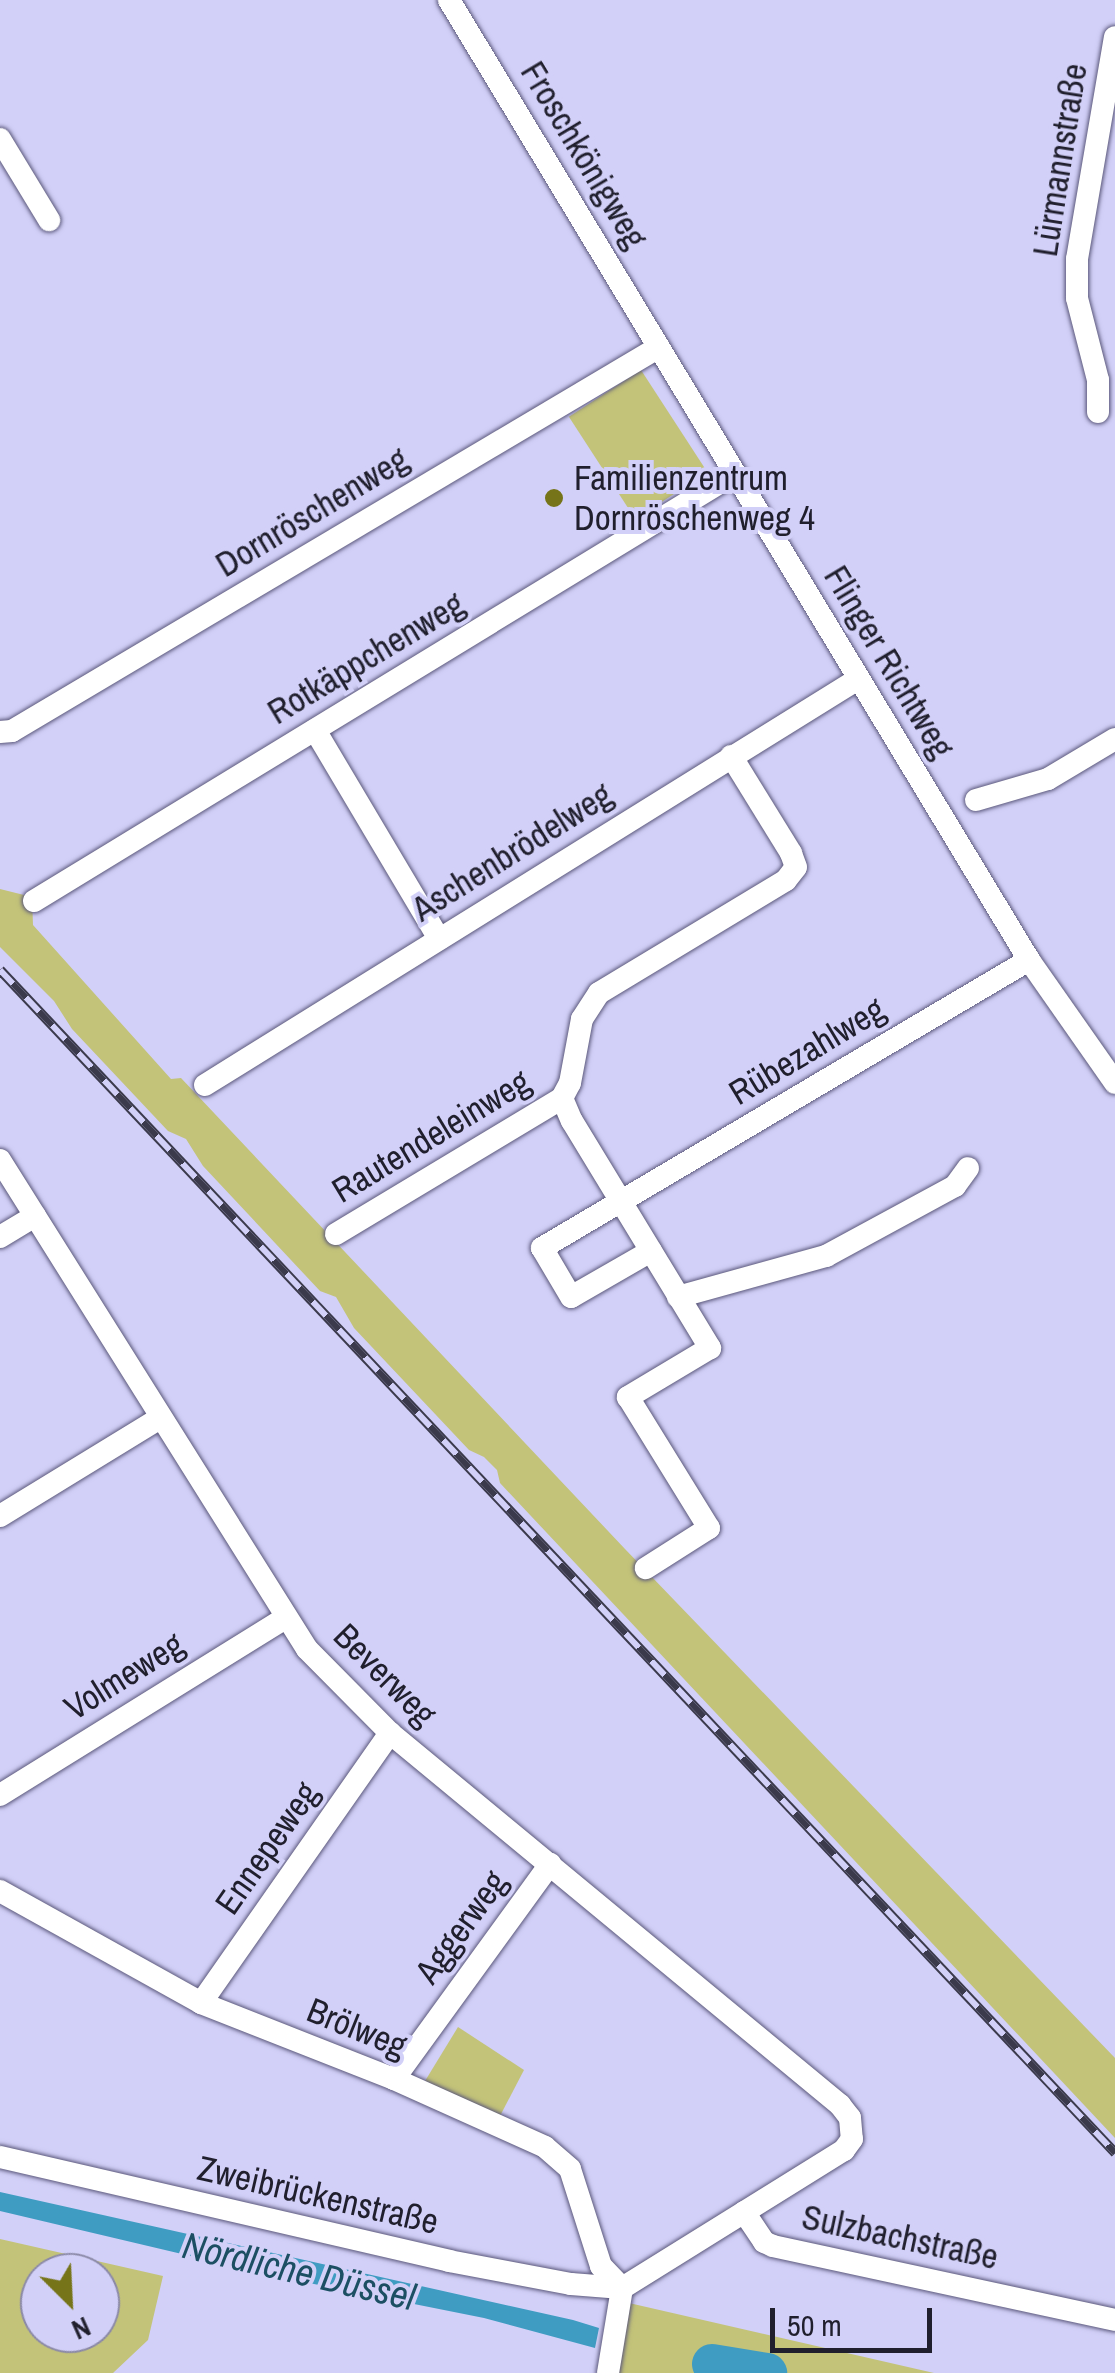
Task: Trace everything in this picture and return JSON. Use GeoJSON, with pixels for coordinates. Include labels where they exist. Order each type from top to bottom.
{"type":"FeatureCollection","features":[{"type":"Feature","properties":{"kind":"street","name":"Froschkönigweg"},"geometry":{"type":"LineString","coordinates":[[449,0],[659,347]]}},
{"type":"Feature","properties":{"kind":"street","name":"Lürmannstraße"},"geometry":{"type":"LineString","coordinates":[[1098,412],[1098,380],[1077,298],[1077,259],[1115,38]]}},
{"type":"Feature","properties":{"kind":"street"},"geometry":{"type":"LineString","coordinates":[[0,140],[49,220]]}},
{"type":"Feature","properties":{"kind":"street","name":"Flinger Richtweg"},"geometry":{"type":"LineString","coordinates":[[659,347],[1029,960],[1115,1084]]}},
{"type":"Feature","properties":{"kind":"street","name":"Dornröschenweg"},"geometry":{"type":"LineString","coordinates":[[0,732],[12,731],[659,347]]}},
{"type":"Feature","properties":{"kind":"street","name":"Rotkäppchenweg"},"geometry":{"type":"LineString","coordinates":[[34,901],[734,474]]}},
{"type":"Feature","properties":{"kind":"street","name":"Aschenbrödelweg"},"geometry":{"type":"LineString","coordinates":[[205,1086],[858,679]]}},
{"type":"Feature","properties":{"kind":"street"},"geometry":{"type":"LineString","coordinates":[[314,730],[439,938]]}},
{"type":"Feature","properties":{"kind":"street"},"geometry":{"type":"LineString","coordinates":[[976,800],[1048,779],[1115,739]]}},
{"type":"Feature","properties":{"kind":"street","name":"Rautendeleinweg"},"geometry":{"type":"LineString","coordinates":[[336,1234],[562,1098],[570,1083],[582,1018],[599,993],[786,880],[796,867],[731,756]]}},
{"type":"Feature","properties":{"kind":"street","name":"Rübezahlweg"},"geometry":{"type":"LineString","coordinates":[[650,1251],[571,1297],[542,1248],[1029,960]]}},
{"type":"Feature","properties":{"kind":"street","name":"Rautendeleinweg"},"geometry":{"type":"LineString","coordinates":[[562,1098],[710,1348],[628,1397],[709,1528],[646,1568]]}},
{"type":"Feature","properties":{"kind":"street","name":"Beverweg"},"geometry":{"type":"LineString","coordinates":[[0,1160],[285,1618],[330,1674],[390,1734],[840,2105],[852,2124]]}},
{"type":"Feature","properties":{"kind":"street"},"geometry":{"type":"LineString","coordinates":[[678,1297],[826,1256],[955,1186],[968,1168]]}},
{"type":"Feature","properties":{"kind":"street"},"geometry":{"type":"LineString","coordinates":[[0,1237],[35,1216]]}},
{"type":"Feature","properties":{"kind":"street"},"geometry":{"type":"LineString","coordinates":[[0,1516],[160,1418]]}},
{"type":"Feature","properties":{"kind":"street","name":"Volmeweg"},"geometry":{"type":"LineString","coordinates":[[0,1795],[285,1618]]}},
{"type":"Feature","properties":{"kind":"street","name":"Ennepeweg"},"geometry":{"type":"LineString","coordinates":[[201,2003],[390,1734]]}},
{"type":"Feature","properties":{"kind":"street","name":"Aggerweg"},"geometry":{"type":"LineString","coordinates":[[394,2079],[550,1864]]}},
{"type":"Feature","properties":{"kind":"street","name":"Brölweg"},"geometry":{"type":"LineString","coordinates":[[0,1891],[201,2003],[394,2079],[562,2159],[576,2182],[601,2266],[622,2288]]}},
{"type":"Feature","properties":{"kind":"street","name":"Sulzbachstraße"},"geometry":{"type":"LineString","coordinates":[[622,2288],[844,2150],[852,2138],[852,2124]]}},
{"type":"Feature","properties":{"kind":"street","name":"Zweibrückenstraße"},"geometry":{"type":"LineString","coordinates":[[0,2158],[449,2261],[571,2284],[622,2288]]}},
{"type":"Feature","properties":{"kind":"street","name":"Sulzbachstraße"},"geometry":{"type":"LineString","coordinates":[[744,2212],[764,2242],[773,2246],[1115,2320]]}},
{"type":"Feature","properties":{"kind":"street"},"geometry":{"type":"LineString","coordinates":[[612,2352],[622,2288]]}},
{"type":"Feature","properties":{"kind":"shaded area"},"geometry":{"type":"Polygon","coordinates":[[[641,370],[707,472],[635,519],[569,417],[641,370]]]}},
{"type":"Feature","properties":{"kind":"shaded area"},"geometry":{"type":"Polygon","coordinates":[[[0,889],[32,897],[33,925],[171,1079],[181,1078],[625,1549],[1115,2058],[1115,2138],[500,1483],[497,1470],[484,1457],[469,1450],[354,1328],[336,1297],[320,1291],[203,1166],[186,1139],[168,1131],[72,1029],[54,1001],[0,947],[0,889]]]}},
{"type":"Feature","properties":{"kind":"shaded area"},"geometry":{"type":"Polygon","coordinates":[[[458,2027],[524,2070],[500,2116],[425,2081],[458,2027]]]}},
{"type":"Feature","properties":{"kind":"shaded area"},"geometry":{"type":"Polygon","coordinates":[[[0,2239],[62,2253],[20,2253],[20,2353],[120,2353],[120,2266],[163,2276],[148,2340],[113,2373],[0,2373],[0,2239]]]}},
{"type":"Feature","properties":{"kind":"shaded area"},"geometry":{"type":"Polygon","coordinates":[[[629,2303],[934,2373],[616,2373],[629,2303]]]}},
{"type":"Feature","properties":{"kind":"water"},"geometry":{"type":"Polygon","coordinates":[[[0,2192],[573,2320],[599,2328],[595,2348],[484,2318],[279,2277],[0,2211],[0,2192]]]}},
{"type":"Feature","properties":{"kind":"waterway","name":"Nördliche Düssel"},"geometry":{"type":"LineString","coordinates":[[712,2364],[767,2373]]}},
{"type":"Feature","properties":{"kind":"railway"},"geometry":{"type":"LineString","coordinates":[[0,970],[1115,2153]]}},
{"type":"Feature","properties":{"kind":"place","name":"Familienzentrum Dornröschenweg 4"},"geometry":{"type":"Point","coordinates":[554,498]}}]}
